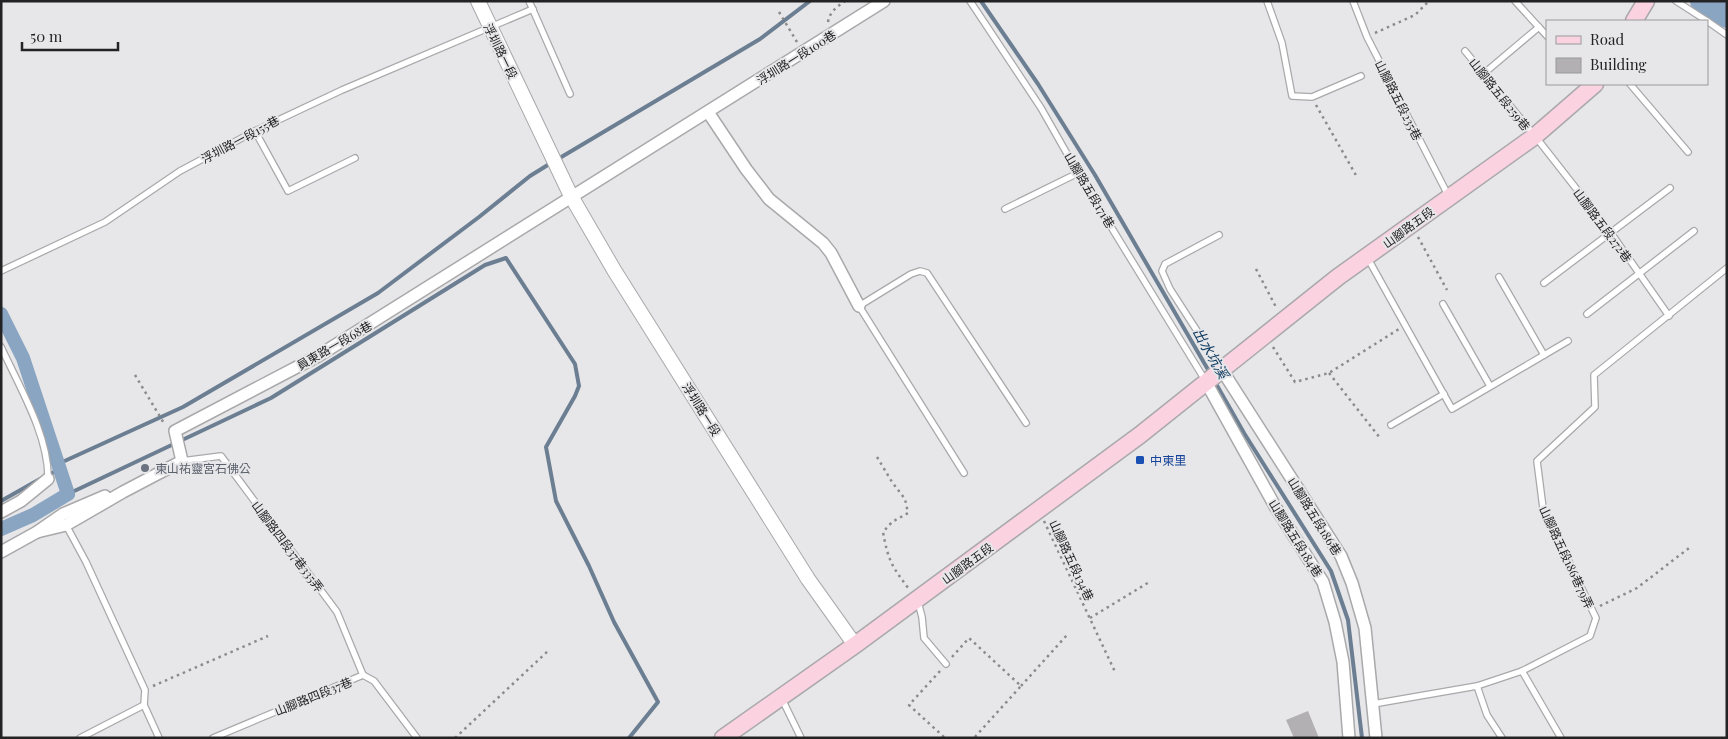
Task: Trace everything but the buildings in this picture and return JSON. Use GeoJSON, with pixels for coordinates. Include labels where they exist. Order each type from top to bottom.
{"type":"FeatureCollection","features":[{"type":"Feature","properties":{"kind":"main road"},"geometry":{"type":"LineString","coordinates":[[1635,20],[1646,1]]}},
{"type":"Feature","properties":{"kind":"main road","name":"山腳路五段"},"geometry":{"type":"LineString","coordinates":[[723,738],[917,600],[1140,435],[1338,277],[1535,136],[1592,85]]}},
{"type":"Feature","properties":{"kind":"street","name":"浮圳路一段"},"geometry":{"type":"LineString","coordinates":[[478,1],[571,196],[614,270],[808,579],[855,645]]}},
{"type":"Feature","properties":{"kind":"street","name":"浮圳路一段100巷"},"geometry":{"type":"LineString","coordinates":[[571,196],[881,2]]}},
{"type":"Feature","properties":{"kind":"street"},"geometry":{"type":"LineString","coordinates":[[708,112],[746,169],[769,199],[823,243],[831,253],[859,306]]}},
{"type":"Feature","properties":{"kind":"street","name":"員東路一段68巷"},"geometry":{"type":"LineString","coordinates":[[175,431],[318,356],[426,290],[571,196]]}},
{"type":"Feature","properties":{"kind":"street","name":"山腳路五段186巷"},"geometry":{"type":"LineString","coordinates":[[1222,370],[1341,556],[1352,583],[1365,628],[1376,738]]}},
{"type":"Feature","properties":{"kind":"street","name":"山腳路五段184巷"},"geometry":{"type":"LineString","coordinates":[[1206,382],[1276,508],[1324,582],[1343,662],[1349,738]]}},
{"type":"Feature","properties":{"kind":"street"},"geometry":{"type":"LineString","coordinates":[[37,532],[66,525],[122,492],[182,461],[175,431]]}},
{"type":"Feature","properties":{"kind":"street"},"geometry":{"type":"LineString","coordinates":[[1,512],[21,501],[48,479]]}},
{"type":"Feature","properties":{"kind":"street"},"geometry":{"type":"LineString","coordinates":[[1,552],[37,532],[63,514],[110,493],[122,492]]}},
{"type":"Feature","properties":{"kind":"lane"},"geometry":{"type":"LineString","coordinates":[[529,1],[570,94]]}},
{"type":"Feature","properties":{"kind":"lane","name":"山腳路五段171巷"},"geometry":{"type":"LineString","coordinates":[[970,1],[1041,108],[1078,173],[1206,382]]}},
{"type":"Feature","properties":{"kind":"lane"},"geometry":{"type":"LineString","coordinates":[[1267,1],[1282,43],[1292,96],[1312,97],[1361,76]]}},
{"type":"Feature","properties":{"kind":"lane","name":"山腳路五段235巷"},"geometry":{"type":"LineString","coordinates":[[1353,1],[1368,37],[1448,197]]}},
{"type":"Feature","properties":{"kind":"lane"},"geometry":{"type":"LineString","coordinates":[[1515,1],[1546,35]]}},
{"type":"Feature","properties":{"kind":"lane"},"geometry":{"type":"LineString","coordinates":[[1676,1],[1705,20]]}},
{"type":"Feature","properties":{"kind":"lane","name":"浮圳路一段155巷"},"geometry":{"type":"LineString","coordinates":[[1,272],[106,222],[180,171],[255,131],[342,90],[533,9]]}},
{"type":"Feature","properties":{"kind":"lane"},"geometry":{"type":"LineString","coordinates":[[1708,22],[1727,34]]}},
{"type":"Feature","properties":{"kind":"lane"},"geometry":{"type":"LineString","coordinates":[[1488,70],[1539,27]]}},
{"type":"Feature","properties":{"kind":"lane","name":"山腳路五段259巷"},"geometry":{"type":"LineString","coordinates":[[1465,51],[1535,136]]}},
{"type":"Feature","properties":{"kind":"lane"},"geometry":{"type":"LineString","coordinates":[[1631,85],[1688,152]]}},
{"type":"Feature","properties":{"kind":"lane"},"geometry":{"type":"LineString","coordinates":[[255,131],[288,191],[354,158]]}},
{"type":"Feature","properties":{"kind":"lane","name":"山腳路五段272巷"},"geometry":{"type":"LineString","coordinates":[[1535,136],[1611,233],[1669,316]]}},
{"type":"Feature","properties":{"kind":"lane"},"geometry":{"type":"LineString","coordinates":[[1004,208],[1078,173]]}},
{"type":"Feature","properties":{"kind":"lane"},"geometry":{"type":"LineString","coordinates":[[1544,283],[1670,188]]}},
{"type":"Feature","properties":{"kind":"lane"},"geometry":{"type":"LineString","coordinates":[[1587,314],[1694,231]]}},
{"type":"Feature","properties":{"kind":"lane"},"geometry":{"type":"LineString","coordinates":[[1219,235],[1165,264],[1162,271],[1170,289],[1222,370]]}},
{"type":"Feature","properties":{"kind":"lane"},"geometry":{"type":"LineString","coordinates":[[1366,257],[1452,409],[1568,341]]}},
{"type":"Feature","properties":{"kind":"lane"},"geometry":{"type":"LineString","coordinates":[[1669,316],[1727,268]]}},
{"type":"Feature","properties":{"kind":"lane"},"geometry":{"type":"LineString","coordinates":[[964,473],[859,306],[911,274],[927,273],[1026,423]]}},
{"type":"Feature","properties":{"kind":"lane"},"geometry":{"type":"LineString","coordinates":[[1499,277],[1544,355]]}},
{"type":"Feature","properties":{"kind":"lane"},"geometry":{"type":"LineString","coordinates":[[1443,304],[1490,386]]}},
{"type":"Feature","properties":{"kind":"lane","name":"山腳路五段186巷79弄"},"geometry":{"type":"LineString","coordinates":[[1373,704],[1477,686],[1522,670],[1590,636],[1596,618],[1543,508],[1537,461],[1595,407],[1594,375],[1669,316]]}},
{"type":"Feature","properties":{"kind":"lane"},"geometry":{"type":"LineString","coordinates":[[1,347],[39,431],[49,465],[48,479]]}},
{"type":"Feature","properties":{"kind":"lane"},"geometry":{"type":"LineString","coordinates":[[1391,425],[1444,394]]}},
{"type":"Feature","properties":{"kind":"lane","name":"山腳路四段37巷335弄"},"geometry":{"type":"LineString","coordinates":[[182,461],[220,456],[337,612],[364,675]]}},
{"type":"Feature","properties":{"kind":"lane"},"geometry":{"type":"LineString","coordinates":[[66,525],[86,562],[145,690],[144,705],[159,738]]}},
{"type":"Feature","properties":{"kind":"lane"},"geometry":{"type":"LineString","coordinates":[[917,600],[922,617],[924,638],[946,664]]}},
{"type":"Feature","properties":{"kind":"lane"},"geometry":{"type":"LineString","coordinates":[[1522,670],[1561,738]]}},
{"type":"Feature","properties":{"kind":"lane","name":"山腳路四段37巷"},"geometry":{"type":"LineString","coordinates":[[213,738],[364,675],[374,681],[417,738]]}},
{"type":"Feature","properties":{"kind":"lane"},"geometry":{"type":"LineString","coordinates":[[1477,686],[1487,715],[1502,738]]}},
{"type":"Feature","properties":{"kind":"lane"},"geometry":{"type":"LineString","coordinates":[[781,697],[801,738]]}},
{"type":"Feature","properties":{"kind":"lane"},"geometry":{"type":"LineString","coordinates":[[80,738],[144,705]]}},
{"type":"Feature","properties":{"kind":"path"},"geometry":{"type":"LineString","coordinates":[[830,35],[828,21],[830,14],[845,1]]}},
{"type":"Feature","properties":{"kind":"path"},"geometry":{"type":"LineString","coordinates":[[1368,37],[1415,15],[1429,1]]}},
{"type":"Feature","properties":{"kind":"path"},"geometry":{"type":"LineString","coordinates":[[779,12],[803,52]]}},
{"type":"Feature","properties":{"kind":"path"},"geometry":{"type":"LineString","coordinates":[[1312,97],[1358,176]]}},
{"type":"Feature","properties":{"kind":"path"},"geometry":{"type":"LineString","coordinates":[[1411,224],[1447,290]]}},
{"type":"Feature","properties":{"kind":"path"},"geometry":{"type":"LineString","coordinates":[[1256,269],[1284,321]]}},
{"type":"Feature","properties":{"kind":"path"},"geometry":{"type":"LineString","coordinates":[[1266,335],[1295,382],[1329,373],[1404,326]]}},
{"type":"Feature","properties":{"kind":"path"},"geometry":{"type":"LineString","coordinates":[[1329,373],[1380,438]]}},
{"type":"Feature","properties":{"kind":"path"},"geometry":{"type":"LineString","coordinates":[[135,375],[165,425],[175,431]]}},
{"type":"Feature","properties":{"kind":"path"},"geometry":{"type":"LineString","coordinates":[[877,457],[905,499],[908,513],[892,522],[883,532],[887,553],[892,566],[917,600]]}},
{"type":"Feature","properties":{"kind":"path","name":"山腳路五段134巷"},"geometry":{"type":"LineString","coordinates":[[1039,510],[1116,674]]}},
{"type":"Feature","properties":{"kind":"path"},"geometry":{"type":"LineString","coordinates":[[1592,610],[1637,588],[1689,548]]}},
{"type":"Feature","properties":{"kind":"path","name":"山腳路五段134巷"},"geometry":{"type":"LineString","coordinates":[[1090,618],[1150,580]]}},
{"type":"Feature","properties":{"kind":"path"},"geometry":{"type":"LineString","coordinates":[[974,738],[1067,634]]}},
{"type":"Feature","properties":{"kind":"path"},"geometry":{"type":"LineString","coordinates":[[145,690],[268,636]]}},
{"type":"Feature","properties":{"kind":"path"},"geometry":{"type":"LineString","coordinates":[[945,738],[909,705],[969,638],[1021,686]]}},
{"type":"Feature","properties":{"kind":"path"},"geometry":{"type":"LineString","coordinates":[[455,738],[548,651]]}},
{"type":"Feature","properties":{"kind":"waterway"},"geometry":{"type":"LineString","coordinates":[[558,159],[760,39],[810,1]]}},
{"type":"Feature","properties":{"kind":"waterway","name":"出水坑溪"},"geometry":{"type":"LineString","coordinates":[[981,1],[1038,84],[1095,175],[1210,373]]}},
{"type":"Feature","properties":{"kind":"waterway"},"geometry":{"type":"LineString","coordinates":[[1702,1],[1727,16]]}},
{"type":"Feature","properties":{"kind":"waterway"},"geometry":{"type":"LineString","coordinates":[[58,464],[183,407],[378,293],[530,176],[551,163]]}},
{"type":"Feature","properties":{"kind":"waterway"},"geometry":{"type":"LineString","coordinates":[[68,494],[271,398],[485,265],[506,258],[575,364],[579,386],[546,447],[556,501],[589,566],[614,622],[658,702],[629,738]]}},
{"type":"Feature","properties":{"kind":"waterway"},"geometry":{"type":"LineString","coordinates":[[1,314],[23,358],[68,494],[33,515],[1,529]]}},
{"type":"Feature","properties":{"kind":"waterway","name":"出水坑溪"},"geometry":{"type":"LineString","coordinates":[[1215,382],[1244,433],[1331,571],[1348,620],[1362,738]]}},
{"type":"Feature","properties":{"kind":"waterway"},"geometry":{"type":"LineString","coordinates":[[46,476],[60,469]]}},
{"type":"Feature","properties":{"kind":"waterway"},"geometry":{"type":"LineString","coordinates":[[1,501],[40,479]]}},
{"type":"Feature","properties":{"kind":"place","name":"中東里"},"geometry":{"type":"Point","coordinates":[1140,460]}},
{"type":"Feature","properties":{"kind":"place","name":"東山祐靈宮石佛公"},"geometry":{"type":"Point","coordinates":[145,468]}}]}
